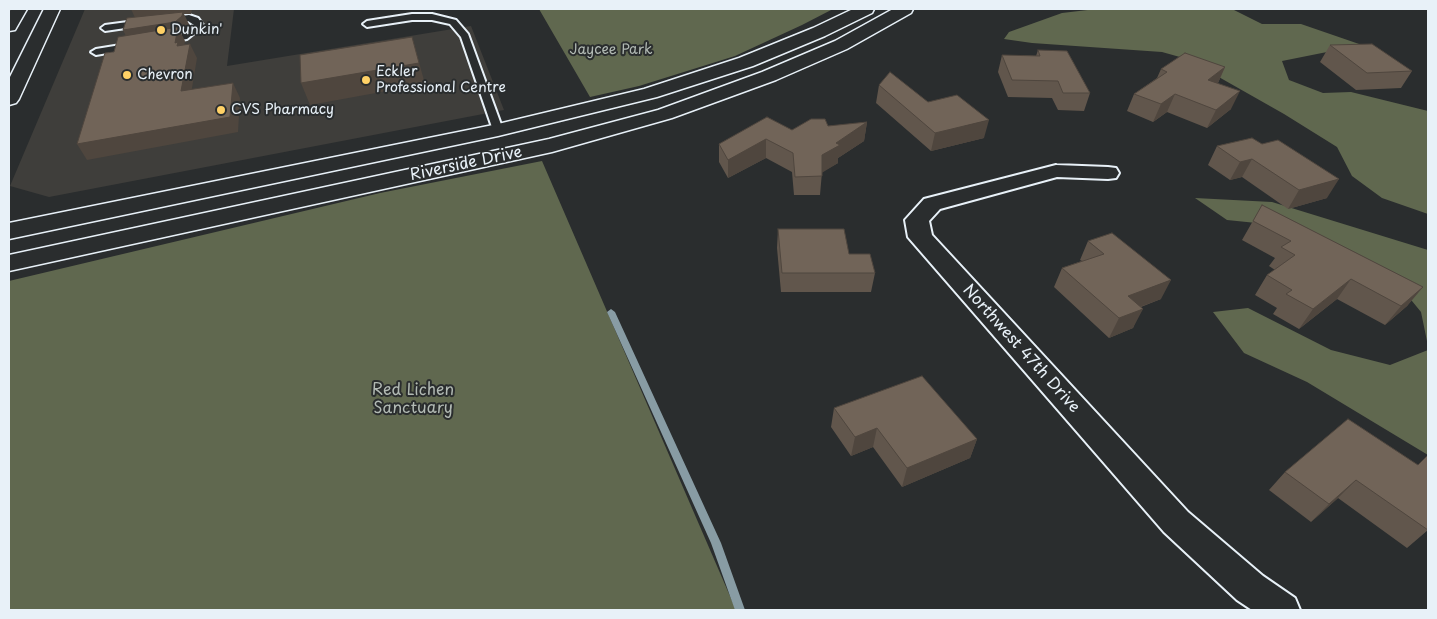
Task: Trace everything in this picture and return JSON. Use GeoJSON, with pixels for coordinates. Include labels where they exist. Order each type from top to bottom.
{"type":"FeatureCollection","features":[{"type":"Feature","properties":{"kind":"street"},"geometry":{"type":"LineString","coordinates":[[9,26],[19,9]]}},
{"type":"Feature","properties":{"kind":"street"},"geometry":{"type":"LineString","coordinates":[[9,99],[52,9]]}},
{"type":"Feature","properties":{"kind":"street","name":"Riverside Drive"},"geometry":{"type":"LineString","coordinates":[[9,231],[498,130],[650,93],[746,62],[819,32],[866,9]]}},
{"type":"Feature","properties":{"kind":"street","name":"Riverside Drive"},"geometry":{"type":"LineString","coordinates":[[9,263],[552,145],[665,114],[769,76],[841,45],[905,9]]}},
{"type":"Feature","properties":{"kind":"street","name":"Northwest 47th Drive"},"geometry":{"type":"LineString","coordinates":[[1108,173],[1056,171],[932,204],[917,220],[920,237],[1176,522],[1250,588],[1282,610]]}},
{"type":"Feature","properties":{"kind":"lane"},"geometry":{"type":"LineString","coordinates":[[367,24],[412,17],[432,17],[453,22],[465,36],[498,130]]}},
{"type":"Feature","properties":{"kind":"lane"},"geometry":{"type":"LineString","coordinates":[[157,42],[184,37],[199,25],[195,20],[189,18],[162,21]]}},
{"type":"Feature","properties":{"kind":"lane"},"geometry":{"type":"LineString","coordinates":[[105,28],[152,22]]}},
{"type":"Feature","properties":{"kind":"lane"},"geometry":{"type":"LineString","coordinates":[[96,52],[139,45]]}},
{"type":"Feature","properties":{"kind":"shaded area"},"geometry":{"type":"Polygon","coordinates":[[[85,9],[234,9],[227,66],[471,26],[504,110],[49,197],[10,186],[85,9]]]}},
{"type":"Feature","properties":{"kind":"green space","name":"Jaycee Park"},"geometry":{"type":"Polygon","coordinates":[[[539,9],[833,9],[735,56],[639,86],[590,97],[539,9]]]}},
{"type":"Feature","properties":{"kind":"green space"},"geometry":{"type":"Polygon","coordinates":[[[1096,9],[1232,9],[1262,24],[1301,24],[1362,45],[1282,61],[1289,80],[1323,93],[1351,92],[1428,111],[1428,214],[1382,198],[1352,176],[1337,147],[1284,114],[1187,59],[1162,52],[1032,43],[1004,39],[1009,32],[1062,13],[1096,9]]]}},
{"type":"Feature","properties":{"kind":"green space","name":"Red Lichen Sanctuary"},"geometry":{"type":"Polygon","coordinates":[[[542,161],[736,610],[9,610],[9,281],[380,193],[542,161]]]}},
{"type":"Feature","properties":{"kind":"green space"},"geometry":{"type":"Polygon","coordinates":[[[1195,198],[1272,202],[1428,250],[1428,346],[1421,312],[1394,279],[1276,225],[1227,220],[1195,198]]]}},
{"type":"Feature","properties":{"kind":"green space"},"geometry":{"type":"Polygon","coordinates":[[[1248,308],[1331,350],[1390,365],[1428,350],[1428,455],[1307,382],[1244,353],[1213,312],[1248,308]]]}},
{"type":"Feature","properties":{"kind":"building"},"geometry":{"type":"Polygon","coordinates":[[[183,12],[182,16],[175,22],[123,30],[127,18],[183,12]]]}},
{"type":"Feature","properties":{"kind":"building"},"geometry":{"type":"Polygon","coordinates":[[[178,27],[175,43],[178,42],[177,46],[190,44],[181,91],[233,83],[230,117],[77,144],[105,53],[114,52],[118,37],[178,27]]]}},
{"type":"Feature","properties":{"kind":"building"},"geometry":{"type":"Polygon","coordinates":[[[412,37],[419,63],[301,83],[300,55],[412,37]]]}},
{"type":"Feature","properties":{"kind":"building"},"geometry":{"type":"Polygon","coordinates":[[[1372,44],[1412,71],[1367,73],[1330,45],[1372,44]]]}},
{"type":"Feature","properties":{"kind":"building"},"geometry":{"type":"Polygon","coordinates":[[[1038,50],[1067,51],[1090,93],[1063,93],[1058,81],[1012,80],[1002,55],[1040,56],[1038,50]]]}},
{"type":"Feature","properties":{"kind":"building"},"geometry":{"type":"Polygon","coordinates":[[[1185,53],[1225,67],[1208,80],[1240,91],[1216,110],[1175,94],[1161,104],[1134,94],[1167,72],[1161,69],[1185,53]]]}},
{"type":"Feature","properties":{"kind":"building"},"geometry":{"type":"Polygon","coordinates":[[[890,72],[928,102],[957,95],[989,120],[935,133],[879,85],[890,72]]]}},
{"type":"Feature","properties":{"kind":"building"},"geometry":{"type":"Polygon","coordinates":[[[767,117],[792,130],[811,119],[825,119],[828,126],[867,122],[836,143],[840,145],[822,155],[822,176],[795,177],[793,153],[766,139],[728,160],[719,144],[767,117]]]}},
{"type":"Feature","properties":{"kind":"building"},"geometry":{"type":"Polygon","coordinates":[[[1252,138],[1262,144],[1278,140],[1339,179],[1299,190],[1252,159],[1240,162],[1217,146],[1252,138]]]}},
{"type":"Feature","properties":{"kind":"building"},"geometry":{"type":"Polygon","coordinates":[[[1262,205],[1423,287],[1401,306],[1351,279],[1313,309],[1286,294],[1292,290],[1267,275],[1295,255],[1281,247],[1291,241],[1253,221],[1262,205]]]}},
{"type":"Feature","properties":{"kind":"building"},"geometry":{"type":"Polygon","coordinates":[[[778,229],[844,229],[849,254],[870,254],[875,273],[782,273],[778,229]]]}},
{"type":"Feature","properties":{"kind":"building"},"geometry":{"type":"Polygon","coordinates":[[[1112,233],[1171,280],[1128,296],[1143,309],[1119,318],[1062,268],[1104,254],[1088,241],[1112,233]]]}},
{"type":"Feature","properties":{"kind":"building"},"geometry":{"type":"Polygon","coordinates":[[[922,376],[977,439],[907,468],[877,428],[855,437],[834,408],[922,376]]]}},
{"type":"Feature","properties":{"kind":"building"},"geometry":{"type":"Polygon","coordinates":[[[1348,419],[1418,465],[1428,455],[1428,530],[1356,480],[1329,504],[1285,472],[1348,419]]]}},
{"type":"Feature","properties":{"kind":"waterway"},"geometry":{"type":"LineString","coordinates":[[611,312],[716,543],[740,610]]}},
{"type":"Feature","properties":{"kind":"place","name":"Dunkin'"},"geometry":{"type":"Point","coordinates":[161,30]}},
{"type":"Feature","properties":{"kind":"place","name":"Chevron"},"geometry":{"type":"Point","coordinates":[127,75]}},
{"type":"Feature","properties":{"kind":"place","name":"Eckler Professional Centre"},"geometry":{"type":"Point","coordinates":[366,80]}},
{"type":"Feature","properties":{"kind":"place","name":"CVS Pharmacy"},"geometry":{"type":"Point","coordinates":[221,110]}}]}
